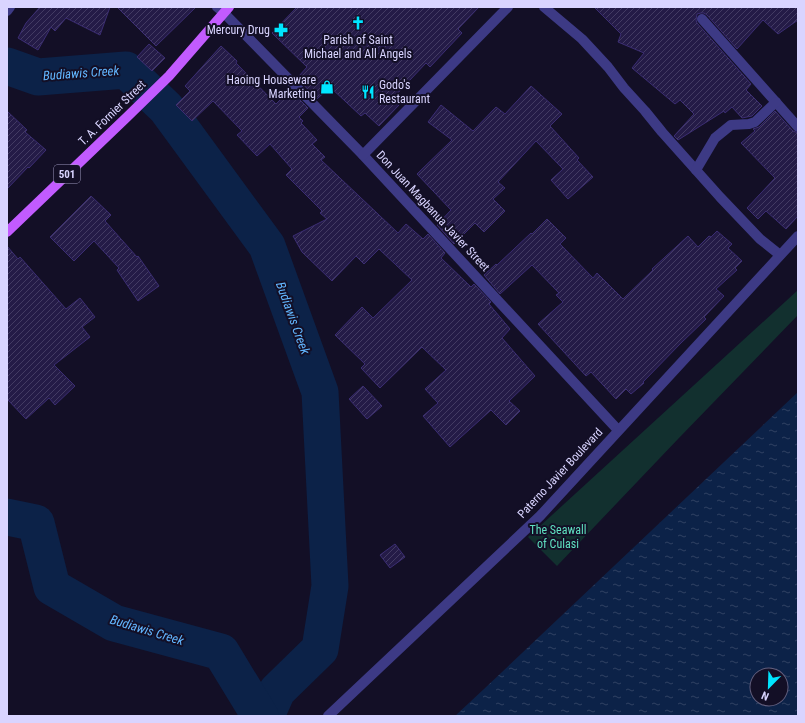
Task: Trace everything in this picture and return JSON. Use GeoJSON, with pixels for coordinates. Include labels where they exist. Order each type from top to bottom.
{"type":"FeatureCollection","features":[{"type":"Feature","properties":{"kind":"main road","name":"T. A. Fornier Street"},"geometry":{"type":"LineString","coordinates":[[7,232],[169,76],[223,9]]}},
{"type":"Feature","properties":{"kind":"street"},"geometry":{"type":"LineString","coordinates":[[7,11],[10,7]]}},
{"type":"Feature","properties":{"kind":"street"},"geometry":{"type":"LineString","coordinates":[[363,155],[508,7]]}},
{"type":"Feature","properties":{"kind":"street"},"geometry":{"type":"LineString","coordinates":[[544,7],[582,39],[608,66],[624,88],[720,197],[760,239],[780,255]]}},
{"type":"Feature","properties":{"kind":"street","name":"Don Juan Magbanua Javier Street"},"geometry":{"type":"LineString","coordinates":[[223,9],[363,155],[618,430]]}},
{"type":"Feature","properties":{"kind":"street"},"geometry":{"type":"LineString","coordinates":[[702,19],[798,127]]}},
{"type":"Feature","properties":{"kind":"street"},"geometry":{"type":"LineString","coordinates":[[696,170],[715,138],[731,125],[749,124],[755,122],[776,102]]}},
{"type":"Feature","properties":{"kind":"street","name":"Paterno Javier Boulevard"},"geometry":{"type":"LineString","coordinates":[[328,716],[540,516],[798,236]]}},
{"type":"Feature","properties":{"kind":"green space","name":"The Seawall of Culasi"},"geometry":{"type":"Polygon","coordinates":[[[798,290],[798,315],[557,566],[528,537],[798,290]]]}},
{"type":"Feature","properties":{"kind":"water"},"geometry":{"type":"Polygon","coordinates":[[[798,392],[798,716],[455,716],[798,392]]]}},
{"type":"Feature","properties":{"kind":"building"},"geometry":{"type":"Polygon","coordinates":[[[40,7],[110,7],[100,35],[66,18],[55,31],[51,27],[38,50],[18,38],[26,23],[40,7]]]}},
{"type":"Feature","properties":{"kind":"building"},"geometry":{"type":"Polygon","coordinates":[[[117,7],[196,7],[156,46],[117,7]]]}},
{"type":"Feature","properties":{"kind":"building"},"geometry":{"type":"Polygon","coordinates":[[[297,7],[479,7],[458,29],[462,33],[430,67],[426,63],[393,98],[400,104],[379,126],[365,113],[361,116],[330,87],[317,99],[300,81],[302,79],[299,76],[307,67],[272,33],[297,7]]]}},
{"type":"Feature","properties":{"kind":"building"},"geometry":{"type":"Polygon","coordinates":[[[594,7],[798,7],[798,20],[778,34],[763,20],[737,49],[707,15],[704,13],[697,14],[697,23],[751,84],[746,90],[762,106],[752,116],[742,118],[732,107],[725,113],[724,111],[678,140],[674,136],[694,114],[680,100],[675,104],[632,68],[644,53],[618,42],[621,34],[594,7]]]}},
{"type":"Feature","properties":{"kind":"building"},"geometry":{"type":"Polygon","coordinates":[[[149,44],[165,58],[152,71],[137,57],[149,44]]]}},
{"type":"Feature","properties":{"kind":"building"},"geometry":{"type":"Polygon","coordinates":[[[221,46],[237,61],[236,63],[276,104],[290,90],[308,108],[299,117],[303,121],[301,123],[317,140],[312,144],[325,157],[321,160],[398,233],[406,224],[423,239],[428,234],[445,253],[441,258],[471,287],[474,284],[491,302],[489,304],[510,329],[502,338],[535,376],[509,401],[520,411],[506,425],[491,410],[450,447],[423,416],[438,403],[425,389],[446,370],[422,347],[380,388],[361,368],[365,364],[335,335],[362,307],[373,318],[412,280],[379,249],[364,264],[356,256],[332,281],[302,252],[293,236],[327,219],[320,213],[322,211],[286,175],[292,169],[270,144],[257,156],[237,135],[242,131],[213,101],[192,121],[176,105],[190,91],[185,86],[221,46]]]}},
{"type":"Feature","properties":{"kind":"building"},"geometry":{"type":"Polygon","coordinates":[[[531,86],[562,114],[550,126],[579,158],[577,160],[593,177],[568,199],[551,180],[563,169],[536,141],[498,182],[505,188],[493,199],[505,211],[484,232],[475,223],[454,244],[437,225],[451,210],[417,174],[452,140],[428,122],[441,105],[473,131],[496,107],[505,114],[531,86]]]}},
{"type":"Feature","properties":{"kind":"building"},"geometry":{"type":"Polygon","coordinates":[[[7,111],[27,130],[25,132],[46,150],[7,189],[7,111]]]}},
{"type":"Feature","properties":{"kind":"building"},"geometry":{"type":"Polygon","coordinates":[[[775,111],[793,131],[798,133],[798,216],[786,229],[766,211],[758,219],[747,208],[775,178],[741,143],[755,131],[753,129],[759,127],[775,111]]]}},
{"type":"Feature","properties":{"kind":"building"},"geometry":{"type":"Polygon","coordinates":[[[91,196],[111,215],[105,221],[137,257],[138,256],[159,286],[138,301],[117,270],[119,268],[94,241],[74,261],[50,237],[91,196]]]}},
{"type":"Feature","properties":{"kind":"building"},"geometry":{"type":"Polygon","coordinates":[[[547,219],[566,238],[560,244],[593,278],[597,273],[623,299],[653,270],[652,269],[688,236],[698,247],[709,236],[711,237],[717,231],[732,244],[728,248],[742,261],[735,268],[737,270],[716,289],[724,296],[704,317],[706,319],[643,382],[644,383],[631,394],[626,389],[616,399],[591,372],[586,376],[538,324],[563,302],[556,295],[559,293],[532,265],[500,294],[484,275],[496,264],[497,265],[531,233],[532,234],[547,219]]]}},
{"type":"Feature","properties":{"kind":"building"},"geometry":{"type":"Polygon","coordinates":[[[7,246],[18,259],[20,257],[66,309],[80,298],[95,317],[82,327],[90,337],[54,365],[75,386],[55,405],[49,398],[26,419],[7,399],[7,246]]]}},
{"type":"Feature","properties":{"kind":"building"},"geometry":{"type":"Polygon","coordinates":[[[363,386],[382,406],[367,419],[349,399],[363,386]]]}},
{"type":"Feature","properties":{"kind":"building"},"geometry":{"type":"Polygon","coordinates":[[[395,544],[405,557],[390,568],[380,555],[395,544]]]}},
{"type":"Feature","properties":{"kind":"waterway","name":"Budiawis Creek"},"geometry":{"type":"LineString","coordinates":[[7,66],[38,77],[126,70],[166,108],[267,246],[320,392],[330,586],[320,649],[277,691],[266,716]]}},
{"type":"Feature","properties":{"kind":"waterway","name":"Budiawis Creek"},"geometry":{"type":"LineString","coordinates":[[7,517],[36,523],[52,587],[114,623],[221,652],[260,716]]}},
{"type":"Feature","properties":{"kind":"place","name":"Parish of Saint Michael and All Angels"},"geometry":{"type":"Point","coordinates":[358,23]}},
{"type":"Feature","properties":{"kind":"place","name":"Mercury Drug"},"geometry":{"type":"Point","coordinates":[281,30]}},
{"type":"Feature","properties":{"kind":"place","name":"Haoing Houseware Marketing"},"geometry":{"type":"Point","coordinates":[327,87]}},
{"type":"Feature","properties":{"kind":"place","name":"Godo's Restaurant"},"geometry":{"type":"Point","coordinates":[368,92]}}]}
